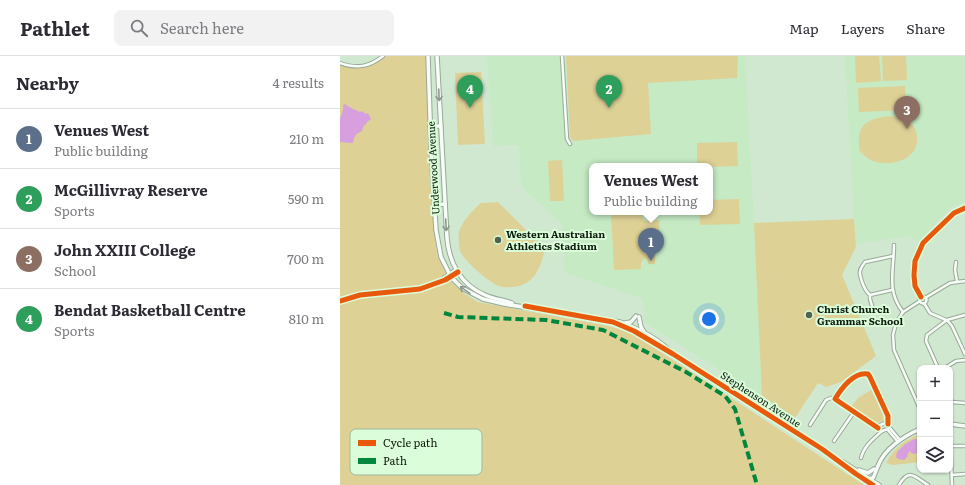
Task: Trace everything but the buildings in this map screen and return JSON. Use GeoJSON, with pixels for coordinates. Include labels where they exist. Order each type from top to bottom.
{"type":"FeatureCollection","features":[{"type":"Feature","properties":{"kind":"main road","name":"Underwood Avenue"},"geometry":{"type":"LineString","coordinates":[[428,56],[434,204],[439,248],[443,262],[450,275]]}},
{"type":"Feature","properties":{"kind":"main road","name":"Underwood Avenue"},"geometry":{"type":"LineString","coordinates":[[437,56],[448,248],[452,262],[457,271]]}},
{"type":"Feature","properties":{"kind":"main road"},"geometry":{"type":"LineString","coordinates":[[430,126],[441,126]]}},
{"type":"Feature","properties":{"kind":"main road"},"geometry":{"type":"LineString","coordinates":[[434,204],[445,204]]}},
{"type":"Feature","properties":{"kind":"main road"},"geometry":{"type":"LineString","coordinates":[[340,301],[379,293],[417,290],[430,287],[457,271]]}},
{"type":"Feature","properties":{"kind":"main road","name":"Stephenson Avenue"},"geometry":{"type":"LineString","coordinates":[[457,271],[466,282],[480,292],[517,305]]}},
{"type":"Feature","properties":{"kind":"main road","name":"Stephenson Avenue"},"geometry":{"type":"LineString","coordinates":[[450,275],[462,288],[476,296],[504,304],[620,322],[656,340],[673,354]]}},
{"type":"Feature","properties":{"kind":"main road"},"geometry":{"type":"LineString","coordinates":[[620,322],[630,322],[637,316],[644,333]]}},
{"type":"Feature","properties":{"kind":"main road","name":"Stephenson Avenue"},"geometry":{"type":"LineString","coordinates":[[614,322],[643,336],[673,354],[879,485]]}},
{"type":"Feature","properties":{"kind":"main road"},"geometry":{"type":"LineString","coordinates":[[953,424],[965,426]]}},
{"type":"Feature","properties":{"kind":"main road"},"geometry":{"type":"LineString","coordinates":[[863,479],[873,478],[878,466],[888,451],[899,441],[917,431]]}},
{"type":"Feature","properties":{"kind":"main road","name":"Stephenson Avenue"},"geometry":{"type":"LineString","coordinates":[[839,460],[846,468],[874,485]]}},
{"type":"Feature","properties":{"kind":"main road"},"geometry":{"type":"LineString","coordinates":[[846,464],[864,472],[874,470]]}},
{"type":"Feature","properties":{"kind":"main road"},"geometry":{"type":"LineString","coordinates":[[869,479],[878,466]]}},
{"type":"Feature","properties":{"kind":"main road"},"geometry":{"type":"LineString","coordinates":[[869,479],[874,485]]}},
{"type":"Feature","properties":{"kind":"street"},"geometry":{"type":"LineString","coordinates":[[340,63],[353,66],[363,66],[372,63],[382,56]]}},
{"type":"Feature","properties":{"kind":"street"},"geometry":{"type":"LineString","coordinates":[[562,56],[567,139],[570,144]]}},
{"type":"Feature","properties":{"kind":"street"},"geometry":{"type":"LineString","coordinates":[[917,402],[894,350],[893,335],[896,323],[904,312],[920,301],[921,297],[915,286],[914,275],[915,261],[923,243],[954,213],[965,208]]}},
{"type":"Feature","properties":{"kind":"street"},"geometry":{"type":"LineString","coordinates":[[894,245],[892,290],[898,306],[904,312]]}},
{"type":"Feature","properties":{"kind":"street"},"geometry":{"type":"LineString","coordinates":[[873,309],[870,295],[866,292],[860,274],[861,268],[865,262],[893,256]]}},
{"type":"Feature","properties":{"kind":"street"},"geometry":{"type":"LineString","coordinates":[[956,262],[955,270],[957,281]]}},
{"type":"Feature","properties":{"kind":"street"},"geometry":{"type":"LineString","coordinates":[[924,303],[926,298],[950,283],[965,280]]}},
{"type":"Feature","properties":{"kind":"street"},"geometry":{"type":"LineString","coordinates":[[870,295],[892,290]]}},
{"type":"Feature","properties":{"kind":"street"},"geometry":{"type":"LineString","coordinates":[[921,297],[923,296],[926,298]]}},
{"type":"Feature","properties":{"kind":"street"},"geometry":{"type":"LineString","coordinates":[[920,301],[924,303],[930,313],[947,320],[952,326],[965,354]]}},
{"type":"Feature","properties":{"kind":"street"},"geometry":{"type":"LineString","coordinates":[[937,365],[926,341],[926,337],[930,331],[947,320],[965,314]]}},
{"type":"Feature","properties":{"kind":"street"},"geometry":{"type":"LineString","coordinates":[[950,365],[965,360]]}},
{"type":"Feature","properties":{"kind":"street"},"geometry":{"type":"LineString","coordinates":[[835,399],[846,384],[861,374],[868,374],[886,414],[887,426],[899,441]]}},
{"type":"Feature","properties":{"kind":"street"},"geometry":{"type":"LineString","coordinates":[[810,425],[826,400],[830,398],[835,399],[879,428],[887,426]]}},
{"type":"Feature","properties":{"kind":"street"},"geometry":{"type":"LineString","coordinates":[[951,401],[965,404]]}},
{"type":"Feature","properties":{"kind":"street"},"geometry":{"type":"LineString","coordinates":[[834,441],[854,412]]}},
{"type":"Feature","properties":{"kind":"street"},"geometry":{"type":"LineString","coordinates":[[861,458],[879,428],[887,426]]}},
{"type":"Feature","properties":{"kind":"street"},"geometry":{"type":"LineString","coordinates":[[953,446],[965,446]]}},
{"type":"Feature","properties":{"kind":"street"},"geometry":{"type":"LineString","coordinates":[[952,485],[952,473],[965,474]]}},
{"type":"Feature","properties":{"kind":"street"},"geometry":{"type":"LineString","coordinates":[[899,485],[904,477],[909,475],[928,485]]}},
{"type":"Feature","properties":{"kind":"shaded area"},"geometry":{"type":"Polygon","coordinates":[[[385,56],[426,56],[434,225],[437,254],[446,274],[439,280],[422,287],[402,290],[373,291],[340,299],[340,64],[353,67],[364,67],[369,66],[385,56]]]}},
{"type":"Feature","properties":{"kind":"shaded area"},"geometry":{"type":"Polygon","coordinates":[[[487,56],[745,56],[754,223],[854,219],[845,56],[965,56],[965,202],[951,207],[918,242],[910,236],[856,244],[856,247],[842,275],[876,356],[841,382],[826,387],[818,383],[795,418],[644,322],[643,299],[564,272],[562,224],[521,185],[519,145],[493,146],[487,56]]]}},
{"type":"Feature","properties":{"kind":"shaded area"},"geometry":{"type":"Polygon","coordinates":[[[566,56],[738,56],[737,78],[648,83],[651,134],[573,141],[570,137],[566,56]]]}},
{"type":"Feature","properties":{"kind":"shaded area"},"geometry":{"type":"Polygon","coordinates":[[[855,56],[879,56],[881,81],[856,83],[855,56]]]}},
{"type":"Feature","properties":{"kind":"shaded area"},"geometry":{"type":"Polygon","coordinates":[[[882,56],[906,56],[907,80],[883,81],[882,56]]]}},
{"type":"Feature","properties":{"kind":"shaded area"},"geometry":{"type":"Polygon","coordinates":[[[481,72],[485,144],[458,145],[455,73],[481,72]]]}},
{"type":"Feature","properties":{"kind":"shaded area"},"geometry":{"type":"Polygon","coordinates":[[[905,86],[906,110],[859,112],[858,88],[905,86]]]}},
{"type":"Feature","properties":{"kind":"shaded area"},"geometry":{"type":"Polygon","coordinates":[[[345,104],[360,112],[362,111],[366,114],[368,113],[371,119],[364,125],[362,131],[355,136],[353,143],[340,142],[340,119],[343,111],[343,105],[345,104]]]}},
{"type":"Feature","properties":{"kind":"shaded area"},"geometry":{"type":"Polygon","coordinates":[[[891,116],[910,122],[916,130],[917,145],[908,157],[896,162],[883,163],[870,160],[862,154],[860,149],[859,136],[861,130],[868,122],[891,116]]]}},
{"type":"Feature","properties":{"kind":"shaded area"},"geometry":{"type":"Polygon","coordinates":[[[737,142],[738,166],[713,167],[713,163],[697,163],[697,143],[737,142]]]}},
{"type":"Feature","properties":{"kind":"shaded area"},"geometry":{"type":"Polygon","coordinates":[[[562,160],[564,201],[550,201],[548,161],[562,160]]]}},
{"type":"Feature","properties":{"kind":"shaded area"},"geometry":{"type":"Polygon","coordinates":[[[739,199],[740,224],[700,225],[699,215],[713,215],[713,200],[739,199]]]}},
{"type":"Feature","properties":{"kind":"shaded area","name":"Western Australian Athletics Stadium"},"geometry":{"type":"Polygon","coordinates":[[[498,202],[545,249],[539,268],[534,277],[526,283],[517,286],[502,287],[491,282],[467,261],[460,251],[459,232],[468,216],[481,203],[498,202]]]}},
{"type":"Feature","properties":{"kind":"shaded area"},"geometry":{"type":"Polygon","coordinates":[[[611,215],[641,215],[644,221],[659,220],[660,249],[644,250],[644,254],[655,253],[655,264],[648,264],[648,260],[645,258],[641,262],[641,269],[614,270],[611,215]]]}},
{"type":"Feature","properties":{"kind":"shaded area","name":"Christ Church Grammar School"},"geometry":{"type":"Polygon","coordinates":[[[854,219],[856,247],[842,275],[876,356],[841,382],[826,387],[818,383],[795,418],[762,396],[754,223],[854,219]]]}},
{"type":"Feature","properties":{"kind":"shaded area"},"geometry":{"type":"Polygon","coordinates":[[[450,280],[462,292],[478,302],[609,326],[630,332],[864,485],[340,485],[340,303],[364,296],[423,291],[450,280]]]}},
{"type":"Feature","properties":{"kind":"shaded area"},"geometry":{"type":"Polygon","coordinates":[[[873,389],[883,413],[883,421],[876,423],[851,407],[858,398],[873,389]]]}},
{"type":"Feature","properties":{"kind":"shaded area"},"geometry":{"type":"Polygon","coordinates":[[[917,435],[917,462],[893,465],[886,463],[900,445],[917,435]]]}},
{"type":"Feature","properties":{"kind":"shaded area"},"geometry":{"type":"Polygon","coordinates":[[[914,439],[917,440],[917,453],[913,454],[909,451],[904,460],[898,459],[896,457],[897,452],[904,445],[914,439]]]}},
{"type":"Feature","properties":{"kind":"marked path"},"geometry":{"type":"LineString","coordinates":[[444,313],[458,317],[546,320],[603,330],[686,372],[725,396],[735,409],[757,485]]}},
{"type":"Feature","properties":{"kind":"cycle path"},"geometry":{"type":"LineString","coordinates":[[921,297],[915,286],[914,275],[915,261],[923,243],[954,213],[965,208]]}},
{"type":"Feature","properties":{"kind":"cycle path"},"geometry":{"type":"LineString","coordinates":[[340,301],[360,295],[420,289],[445,280],[458,272]]}},
{"type":"Feature","properties":{"kind":"cycle path"},"geometry":{"type":"LineString","coordinates":[[525,306],[613,322],[634,331],[673,354],[822,449],[873,485]]}},
{"type":"Feature","properties":{"kind":"cycle path"},"geometry":{"type":"LineString","coordinates":[[878,428],[835,399],[844,386],[858,375],[868,374],[870,377],[888,416],[888,424]]}},
{"type":"Feature","properties":{"kind":"place","name":"Bendat Basketball Centre"},"geometry":{"type":"Point","coordinates":[470,108]}},
{"type":"Feature","properties":{"kind":"place","name":"McGillivray Reserve"},"geometry":{"type":"Point","coordinates":[609,108]}},
{"type":"Feature","properties":{"kind":"place","name":"John XXIII College"},"geometry":{"type":"Point","coordinates":[907,129]}},
{"type":"Feature","properties":{"kind":"place","name":"Western Australian Athletics Stadium"},"geometry":{"type":"Point","coordinates":[498,240]}},
{"type":"Feature","properties":{"kind":"place","name":"Venues West"},"geometry":{"type":"Point","coordinates":[651,261]}},
{"type":"Feature","properties":{"kind":"place","name":"Christ Church Grammar School"},"geometry":{"type":"Point","coordinates":[809,315]}}]}
